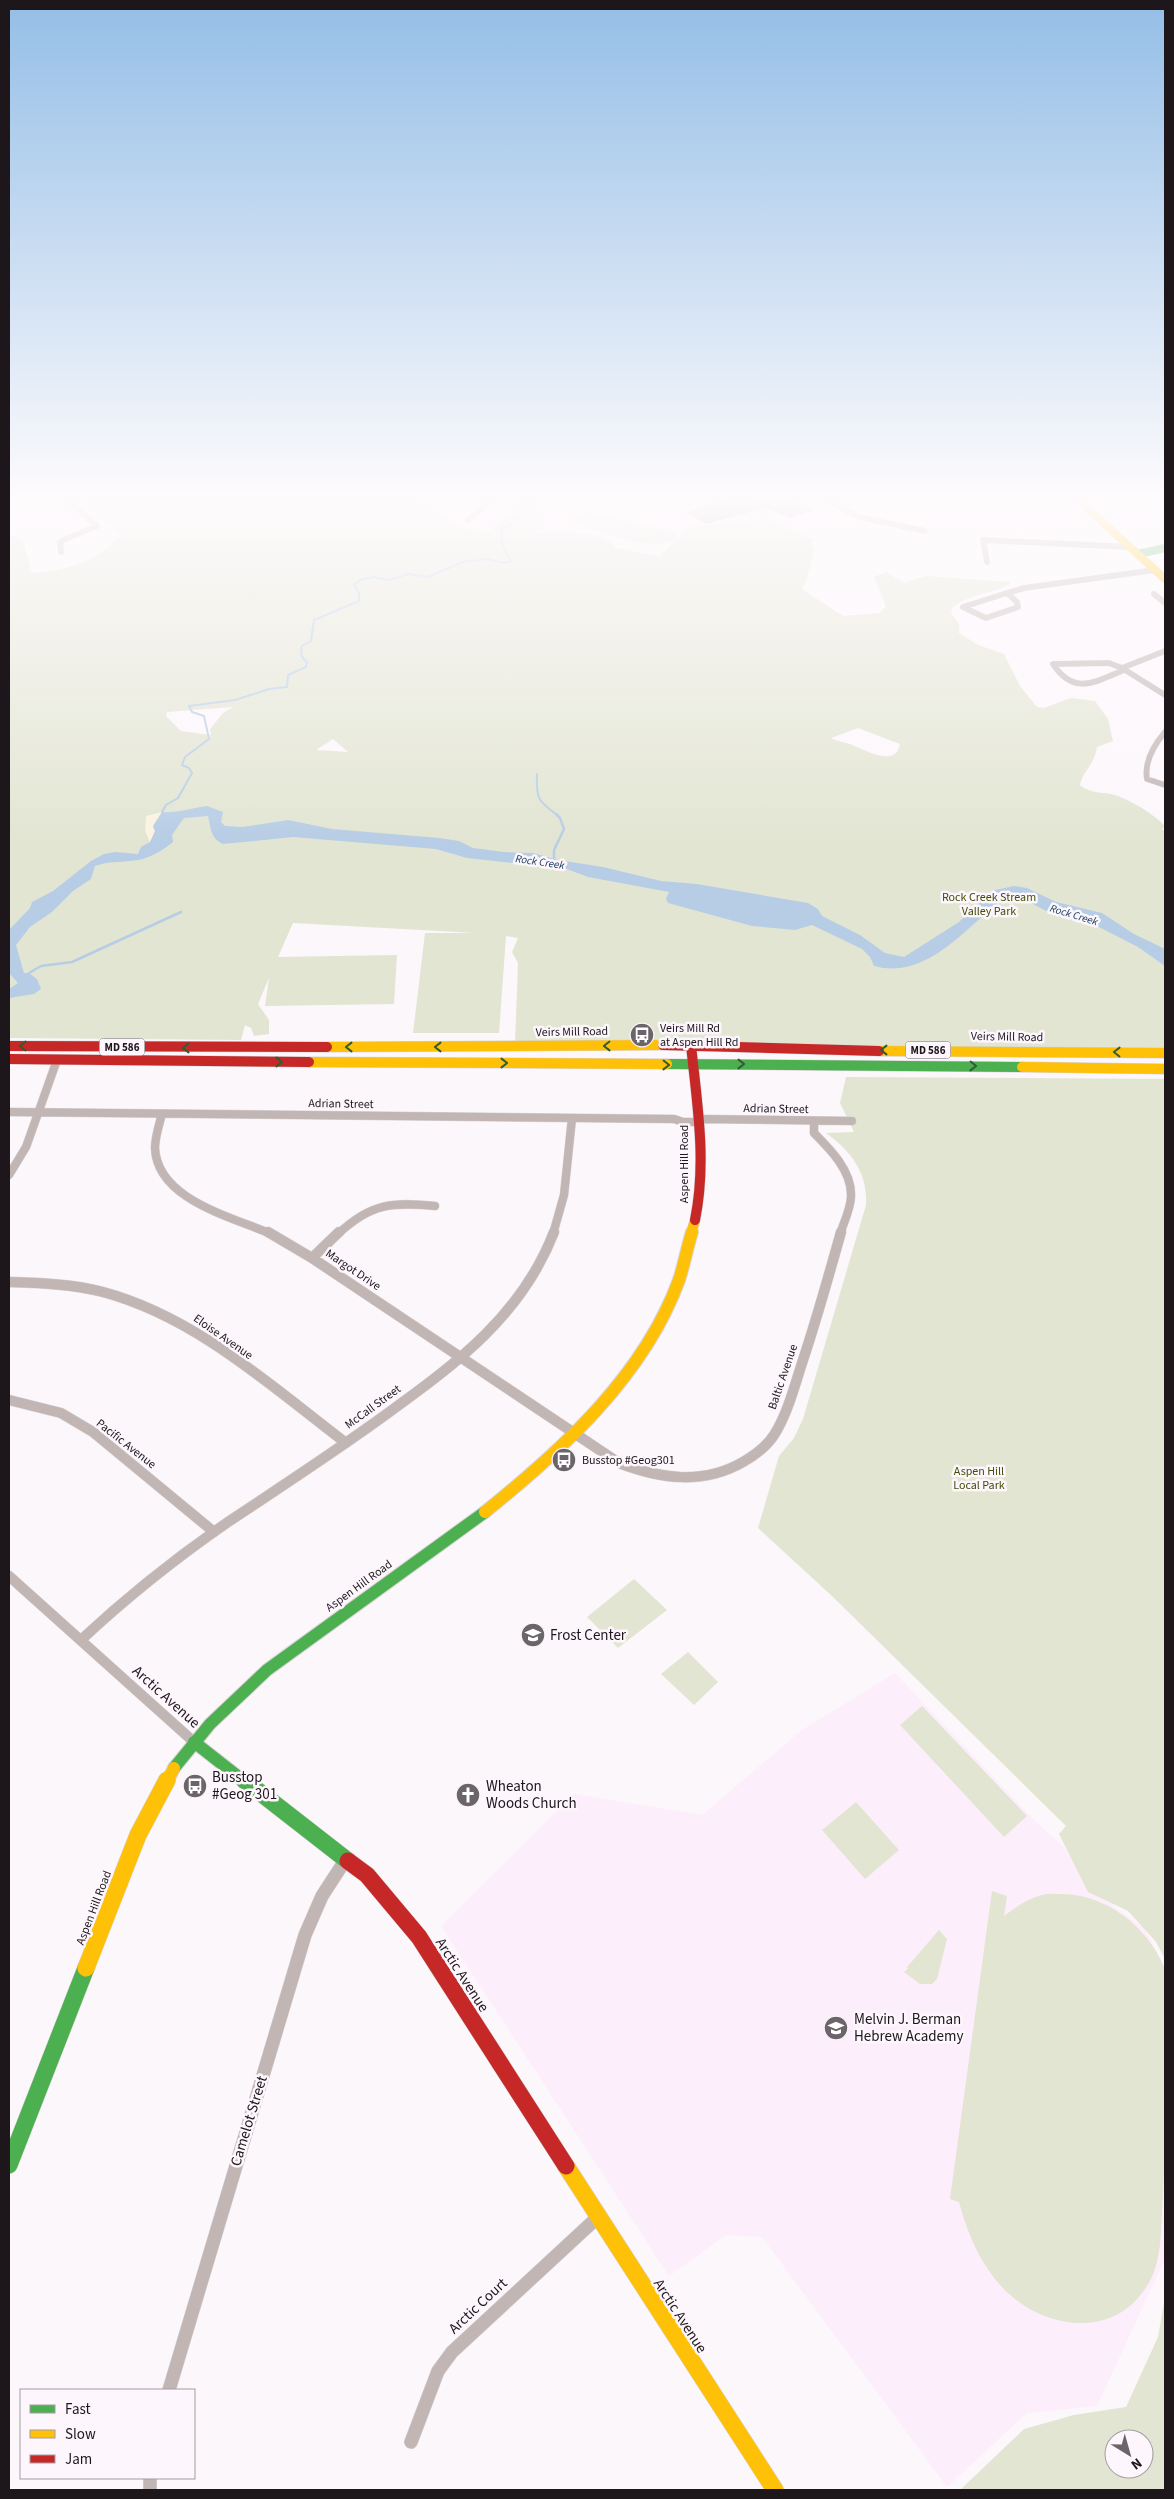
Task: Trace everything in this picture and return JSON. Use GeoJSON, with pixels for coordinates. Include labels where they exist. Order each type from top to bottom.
{"type":"FeatureCollection","features":[{"type":"Feature","properties":{"kind":"main road","name":"Veirs Mill Road"},"geometry":{"type":"LineString","coordinates":[[9,1046],[234,1048],[691,1045],[814,1050],[1165,1053]]}},
{"type":"Feature","properties":{"kind":"main road","name":"Aspen Hill Road"},"geometry":{"type":"LineString","coordinates":[[9,2165],[127,1861],[157,1797],[194,1742],[260,1676],[527,1480],[598,1411],[633,1366],[664,1315],[679,1280],[691,1242],[698,1208],[698,1119],[691,1045]]}},
{"type":"Feature","properties":{"kind":"main road","name":"MD 586"},"geometry":{"type":"LineString","coordinates":[[9,1059],[692,1065],[863,1064],[1165,1069]]}},
{"type":"Feature","properties":{"kind":"main road","name":"Arctic Avenue"},"geometry":{"type":"LineString","coordinates":[[194,1742],[367,1875],[419,1937],[775,2490]]}},
{"type":"Feature","properties":{"kind":"street"},"geometry":{"type":"LineString","coordinates":[[973,612],[986,618],[1005,612]]}},
{"type":"Feature","properties":{"kind":"street"},"geometry":{"type":"LineString","coordinates":[[1165,651],[1123,669],[1082,686],[1071,684],[1058,675],[1053,664],[1109,664],[1123,669],[1165,694]]}},
{"type":"Feature","properties":{"kind":"street"},"geometry":{"type":"LineString","coordinates":[[1165,732],[1160,737],[1144,772],[1148,778],[1165,785]]}},
{"type":"Feature","properties":{"kind":"street"},"geometry":{"type":"LineString","coordinates":[[9,1175],[26,1147],[57,1060]]}},
{"type":"Feature","properties":{"kind":"street","name":"Adrian Street"},"geometry":{"type":"LineString","coordinates":[[9,1112],[572,1118],[674,1120],[683,1122],[698,1119],[852,1121]]}},
{"type":"Feature","properties":{"kind":"street","name":"Margot Drive"},"geometry":{"type":"LineString","coordinates":[[162,1114],[155,1143],[156,1155],[163,1173],[174,1188],[192,1200],[274,1234],[575,1435]]}},
{"type":"Feature","properties":{"kind":"street","name":"McCall Street"},"geometry":{"type":"LineString","coordinates":[[81,1640],[127,1596],[214,1532],[346,1443],[462,1359],[495,1326],[535,1272],[551,1239],[568,1180],[572,1118]]}},
{"type":"Feature","properties":{"kind":"street","name":"Baltic Avenue"},"geometry":{"type":"LineString","coordinates":[[575,1435],[619,1463],[642,1473],[668,1479],[696,1478],[736,1467],[768,1444],[780,1424],[800,1371],[851,1196],[849,1182],[840,1161],[814,1133],[814,1121]]}},
{"type":"Feature","properties":{"kind":"street"},"geometry":{"type":"LineString","coordinates":[[312,1258],[355,1219],[372,1208],[398,1203],[435,1206]]}},
{"type":"Feature","properties":{"kind":"street","name":"Eloise Avenue"},"geometry":{"type":"LineString","coordinates":[[9,1282],[47,1283],[102,1292],[167,1315],[198,1332],[346,1443]]}},
{"type":"Feature","properties":{"kind":"street","name":"Pacific Avenue"},"geometry":{"type":"LineString","coordinates":[[9,1400],[61,1413],[93,1432],[214,1532]]}},
{"type":"Feature","properties":{"kind":"street","name":"Arctic Avenue"},"geometry":{"type":"LineString","coordinates":[[9,1576],[194,1742]]}},
{"type":"Feature","properties":{"kind":"street","name":"Camelot Street"},"geometry":{"type":"LineString","coordinates":[[169,2389],[305,1935],[322,1896],[346,1859]]}},
{"type":"Feature","properties":{"kind":"street","name":"Arctic Court"},"geometry":{"type":"LineString","coordinates":[[411,2442],[438,2371],[452,2352],[599,2216]]}},
{"type":"Feature","properties":{"kind":"shaded area","name":"Melvin J. Berman Hebrew Academy"},"geometry":{"type":"Polygon","coordinates":[[[895,1673],[1034,1820],[1064,1847],[1091,1889],[1144,1928],[1165,1967],[1165,2259],[1097,2406],[1027,2413],[947,2487],[762,2237],[726,2235],[669,2276],[441,1926],[574,1794],[702,1815],[802,1730],[895,1673]]]}},
{"type":"Feature","properties":{"kind":"green space","name":"Rock Creek Stream Valley Park"},"geometry":{"type":"Polygon","coordinates":[[[9,612],[836,612],[843,616],[881,612],[951,612],[959,624],[959,633],[978,645],[1004,654],[1020,686],[1037,707],[1044,708],[1071,698],[1095,701],[1108,719],[1113,741],[1097,747],[1080,785],[1094,792],[1118,796],[1131,802],[1165,826],[1162,829],[1165,831],[1165,1050],[515,1043],[518,963],[512,952],[518,938],[506,936],[499,1033],[413,1033],[425,933],[476,933],[293,923],[278,957],[397,955],[394,1004],[265,1006],[269,978],[258,1004],[269,1020],[269,1034],[254,1036],[251,1028],[245,1025],[241,1040],[9,1038],[9,612]],[[233,707],[167,712],[166,716],[181,731],[211,735],[210,729],[223,713],[233,707]],[[858,728],[831,738],[878,755],[892,755],[897,751],[900,744],[858,728]],[[333,739],[316,750],[348,752],[333,739]]]}},
{"type":"Feature","properties":{"kind":"green space","name":"Aspen Hill Local Park"},"geometry":{"type":"Polygon","coordinates":[[[846,1077],[1165,1079],[1165,1959],[1156,1942],[1128,1911],[1088,1892],[1059,1834],[1066,1826],[832,1596],[758,1528],[779,1456],[794,1438],[803,1419],[866,1205],[864,1183],[856,1164],[843,1147],[826,1133],[854,1132],[840,1103],[846,1077]]]}},
{"type":"Feature","properties":{"kind":"green space"},"geometry":{"type":"Polygon","coordinates":[[[634,1579],[667,1610],[618,1648],[587,1617],[634,1579]]]}},
{"type":"Feature","properties":{"kind":"green space"},"geometry":{"type":"Polygon","coordinates":[[[688,1652],[718,1682],[694,1705],[661,1674],[688,1652]]]}},
{"type":"Feature","properties":{"kind":"green space"},"geometry":{"type":"Polygon","coordinates":[[[922,1706],[1027,1816],[1004,1837],[900,1725],[922,1706]]]}},
{"type":"Feature","properties":{"kind":"green space"},"geometry":{"type":"Polygon","coordinates":[[[856,1802],[899,1850],[865,1879],[822,1830],[856,1802]]]}},
{"type":"Feature","properties":{"kind":"green space"},"geometry":{"type":"Polygon","coordinates":[[[992,1891],[1007,1896],[1004,1916],[1017,1906],[1047,1894],[1078,1895],[1109,1906],[1123,1915],[1147,1938],[1157,1952],[1165,1970],[1165,2144],[1159,2253],[1152,2277],[1133,2303],[1122,2312],[1096,2322],[1066,2322],[1050,2318],[1016,2300],[990,2272],[971,2238],[959,2202],[950,2199],[992,1891]]]}},
{"type":"Feature","properties":{"kind":"green space"},"geometry":{"type":"Polygon","coordinates":[[[939,1930],[947,1939],[937,1979],[932,1984],[920,1984],[904,1972],[939,1930]]]}},
{"type":"Feature","properties":{"kind":"green space"},"geometry":{"type":"Polygon","coordinates":[[[1165,2297],[1165,2490],[960,2490],[1024,2429],[1074,2415],[1126,2407],[1158,2337],[1165,2297]]]}},
{"type":"Feature","properties":{"kind":"sand"},"geometry":{"type":"Polygon","coordinates":[[[162,812],[153,826],[155,831],[150,843],[145,830],[146,816],[162,812]]]}},
{"type":"Feature","properties":{"kind":"water","name":"Rock Creek"},"geometry":{"type":"Polygon","coordinates":[[[207,806],[223,812],[221,822],[225,826],[243,827],[288,820],[332,829],[439,838],[459,841],[473,848],[533,853],[661,881],[697,884],[808,903],[818,909],[822,916],[860,935],[885,953],[904,957],[959,922],[991,891],[1014,886],[1027,888],[1056,902],[1102,913],[1134,934],[1165,949],[1165,966],[1138,947],[1095,925],[1054,915],[1031,903],[1006,897],[946,948],[929,958],[912,965],[894,968],[874,966],[870,957],[862,949],[812,925],[795,930],[752,926],[668,903],[666,899],[669,892],[588,877],[567,869],[467,858],[436,849],[293,837],[223,844],[213,836],[208,816],[184,818],[172,835],[173,842],[152,856],[138,860],[95,866],[91,879],[73,891],[52,912],[30,927],[16,945],[24,973],[29,973],[37,979],[41,989],[34,994],[9,998],[9,989],[18,983],[9,973],[9,930],[30,908],[32,902],[53,891],[91,861],[104,854],[115,852],[138,854],[141,847],[150,842],[155,831],[153,826],[162,812],[207,806]]]}},
{"type":"Feature","properties":{"kind":"waterway"},"geometry":{"type":"LineString","coordinates":[[162,812],[166,805],[178,798],[192,773],[189,768],[182,765],[185,757],[209,739],[204,716],[192,712],[189,706],[235,700],[269,689],[287,687],[288,675],[306,667],[307,662],[303,659],[301,649],[302,646],[311,641],[314,620],[334,612]]}},
{"type":"Feature","properties":{"kind":"waterway"},"geometry":{"type":"LineString","coordinates":[[537,774],[537,789],[540,799],[557,815]]}},
{"type":"Feature","properties":{"kind":"waterway","name":"Rock Creek"},"geometry":{"type":"LineString","coordinates":[[554,859],[554,850],[564,829],[557,815]]}},
{"type":"Feature","properties":{"kind":"waterway"},"geometry":{"type":"LineString","coordinates":[[29,973],[41,966],[72,962],[181,912]]}},
{"type":"Feature","properties":{"kind":"traffic: fast"},"geometry":{"type":"LineString","coordinates":[[667,1064],[1022,1067]]}},
{"type":"Feature","properties":{"kind":"traffic: fast"},"geometry":{"type":"LineString","coordinates":[[174,1768],[210,1724],[267,1670],[485,1512]]}},
{"type":"Feature","properties":{"kind":"traffic: fast"},"geometry":{"type":"LineString","coordinates":[[194,1742],[348,1861]]}},
{"type":"Feature","properties":{"kind":"traffic: fast"},"geometry":{"type":"LineString","coordinates":[[9,2165],[86,1968]]}},
{"type":"Feature","properties":{"kind":"traffic: slow"},"geometry":{"type":"LineString","coordinates":[[327,1047],[663,1045]]}},
{"type":"Feature","properties":{"kind":"traffic: slow"},"geometry":{"type":"LineString","coordinates":[[879,1051],[1165,1053]]}},
{"type":"Feature","properties":{"kind":"traffic: slow"},"geometry":{"type":"LineString","coordinates":[[309,1062],[667,1064]]}},
{"type":"Feature","properties":{"kind":"traffic: slow"},"geometry":{"type":"LineString","coordinates":[[1022,1067],[1165,1069]]}},
{"type":"Feature","properties":{"kind":"traffic: slow"},"geometry":{"type":"LineString","coordinates":[[485,1512],[543,1464],[571,1437],[621,1380],[643,1349],[662,1316],[678,1282],[695,1220]]}},
{"type":"Feature","properties":{"kind":"traffic: slow"},"geometry":{"type":"LineString","coordinates":[[86,1968],[138,1835],[174,1768]]}},
{"type":"Feature","properties":{"kind":"traffic: slow"},"geometry":{"type":"LineString","coordinates":[[566,2166],[775,2490]]}},
{"type":"Feature","properties":{"kind":"traffic: jam"},"geometry":{"type":"LineString","coordinates":[[663,1045],[879,1051]]}},
{"type":"Feature","properties":{"kind":"traffic: jam"},"geometry":{"type":"LineString","coordinates":[[691,1045],[702,1155],[699,1199],[695,1220]]}},
{"type":"Feature","properties":{"kind":"traffic: jam"},"geometry":{"type":"LineString","coordinates":[[9,1046],[327,1047]]}},
{"type":"Feature","properties":{"kind":"traffic: jam"},"geometry":{"type":"LineString","coordinates":[[9,1059],[309,1062]]}},
{"type":"Feature","properties":{"kind":"traffic: jam"},"geometry":{"type":"LineString","coordinates":[[348,1861],[367,1875],[419,1937],[566,2166]]}},
{"type":"Feature","properties":{"kind":"place","name":"Veirs Mill Rd at Aspen Hill Rd"},"geometry":{"type":"Point","coordinates":[642,1035]}},
{"type":"Feature","properties":{"kind":"place","name":"Busstop #Geog301"},"geometry":{"type":"Point","coordinates":[564,1460]}},
{"type":"Feature","properties":{"kind":"place","name":"Frost Center"},"geometry":{"type":"Point","coordinates":[533,1635]}},
{"type":"Feature","properties":{"kind":"place","name":"Busstop #Geog 301"},"geometry":{"type":"Point","coordinates":[195,1786]}},
{"type":"Feature","properties":{"kind":"place","name":"Wheaton Woods Church"},"geometry":{"type":"Point","coordinates":[468,1795]}},
{"type":"Feature","properties":{"kind":"place","name":"Melvin J. Berman Hebrew Academy"},"geometry":{"type":"Point","coordinates":[836,2028]}}]}
